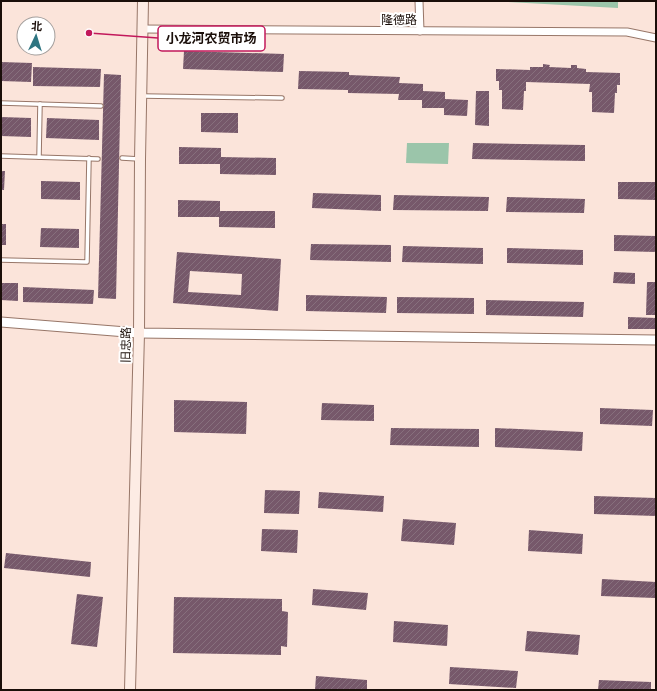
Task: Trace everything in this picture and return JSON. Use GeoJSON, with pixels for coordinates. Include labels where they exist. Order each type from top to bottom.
{"type":"FeatureCollection","features":[{"type":"Feature","properties":{"kind":"main road","name":"旧忠路"},"geometry":{"type":"LineString","coordinates":[[130,690],[140,333],[140,96],[143,1]]}},
{"type":"Feature","properties":{"kind":"street"},"geometry":{"type":"LineString","coordinates":[[419,1],[420,31]]}},
{"type":"Feature","properties":{"kind":"street","name":"隆德路"},"geometry":{"type":"LineString","coordinates":[[142,28],[627,32],[656,38]]}},
{"type":"Feature","properties":{"kind":"street"},"geometry":{"type":"LineString","coordinates":[[1,322],[140,333],[656,340]]}},
{"type":"Feature","properties":{"kind":"lane"},"geometry":{"type":"LineString","coordinates":[[140,96],[282,98]]}},
{"type":"Feature","properties":{"kind":"lane"},"geometry":{"type":"LineString","coordinates":[[1,103],[102,106]]}},
{"type":"Feature","properties":{"kind":"lane"},"geometry":{"type":"LineString","coordinates":[[39,157],[40,104]]}},
{"type":"Feature","properties":{"kind":"lane"},"geometry":{"type":"LineString","coordinates":[[1,156],[98,159]]}},
{"type":"Feature","properties":{"kind":"lane"},"geometry":{"type":"LineString","coordinates":[[1,260],[87,262],[89,158]]}},
{"type":"Feature","properties":{"kind":"lane"},"geometry":{"type":"LineString","coordinates":[[122,158],[140,159]]}},
{"type":"Feature","properties":{"kind":"green space"},"geometry":{"type":"Polygon","coordinates":[[[491,1],[618,1],[618,8],[491,1]]]}},
{"type":"Feature","properties":{"kind":"green space"},"geometry":{"type":"Polygon","coordinates":[[[407,143],[449,143],[448,164],[406,163],[407,143]]]}},
{"type":"Feature","properties":{"kind":"building"},"geometry":{"type":"Polygon","coordinates":[[[184,51],[284,54],[283,72],[183,69],[184,51]]]}},
{"type":"Feature","properties":{"kind":"building"},"geometry":{"type":"Polygon","coordinates":[[[1,62],[32,63],[31,82],[1,81],[1,62]]]}},
{"type":"Feature","properties":{"kind":"building"},"geometry":{"type":"Polygon","coordinates":[[[543,64],[550,65],[549,67],[571,68],[571,65],[577,65],[577,68],[586,69],[586,72],[620,73],[620,85],[617,85],[617,93],[615,93],[614,113],[592,112],[592,92],[589,92],[590,84],[526,82],[523,110],[502,109],[502,90],[499,90],[499,81],[496,81],[496,69],[530,70],[530,67],[543,67],[543,64]]]}},
{"type":"Feature","properties":{"kind":"building"},"geometry":{"type":"Polygon","coordinates":[[[33,67],[101,69],[100,87],[33,86],[33,67]]]}},
{"type":"Feature","properties":{"kind":"building"},"geometry":{"type":"Polygon","coordinates":[[[299,71],[349,72],[349,75],[400,77],[399,83],[423,84],[423,91],[445,92],[445,99],[468,100],[467,116],[444,115],[444,108],[422,108],[422,100],[398,100],[399,94],[348,93],[348,90],[298,89],[299,71]]]}},
{"type":"Feature","properties":{"kind":"building"},"geometry":{"type":"Polygon","coordinates":[[[104,74],[121,75],[116,299],[98,298],[104,74]]]}},
{"type":"Feature","properties":{"kind":"building"},"geometry":{"type":"Polygon","coordinates":[[[476,91],[489,91],[489,126],[475,125],[476,91]]]}},
{"type":"Feature","properties":{"kind":"building"},"geometry":{"type":"Polygon","coordinates":[[[201,113],[238,113],[238,133],[201,132],[201,113]]]}},
{"type":"Feature","properties":{"kind":"building"},"geometry":{"type":"Polygon","coordinates":[[[1,117],[31,118],[31,137],[1,136],[1,117]]]}},
{"type":"Feature","properties":{"kind":"building"},"geometry":{"type":"Polygon","coordinates":[[[47,118],[99,120],[99,140],[46,138],[47,118]]]}},
{"type":"Feature","properties":{"kind":"building"},"geometry":{"type":"Polygon","coordinates":[[[473,143],[585,145],[585,161],[472,159],[473,143]]]}},
{"type":"Feature","properties":{"kind":"building"},"geometry":{"type":"Polygon","coordinates":[[[179,147],[221,148],[221,157],[276,158],[276,175],[220,174],[220,164],[179,164],[179,147]]]}},
{"type":"Feature","properties":{"kind":"building"},"geometry":{"type":"Polygon","coordinates":[[[1,171],[5,171],[4,190],[1,190],[1,171]]]}},
{"type":"Feature","properties":{"kind":"building"},"geometry":{"type":"Polygon","coordinates":[[[41,181],[80,182],[80,200],[41,199],[41,181]]]}},
{"type":"Feature","properties":{"kind":"building"},"geometry":{"type":"Polygon","coordinates":[[[618,182],[656,182],[656,200],[618,199],[618,182]]]}},
{"type":"Feature","properties":{"kind":"building"},"geometry":{"type":"Polygon","coordinates":[[[313,193],[381,195],[381,211],[312,208],[313,193]]]}},
{"type":"Feature","properties":{"kind":"building"},"geometry":{"type":"Polygon","coordinates":[[[394,195],[489,197],[488,211],[393,210],[394,195]]]}},
{"type":"Feature","properties":{"kind":"building"},"geometry":{"type":"Polygon","coordinates":[[[507,197],[585,199],[584,213],[506,212],[507,197]]]}},
{"type":"Feature","properties":{"kind":"building"},"geometry":{"type":"Polygon","coordinates":[[[178,200],[220,201],[220,211],[275,211],[275,228],[219,227],[219,217],[178,217],[178,200]]]}},
{"type":"Feature","properties":{"kind":"building"},"geometry":{"type":"Polygon","coordinates":[[[1,224],[6,224],[6,245],[1,245],[1,224]]]}},
{"type":"Feature","properties":{"kind":"building"},"geometry":{"type":"Polygon","coordinates":[[[41,228],[79,229],[79,248],[40,247],[41,228]]]}},
{"type":"Feature","properties":{"kind":"building"},"geometry":{"type":"Polygon","coordinates":[[[614,235],[656,236],[656,252],[614,251],[614,235]]]}},
{"type":"Feature","properties":{"kind":"building"},"geometry":{"type":"Polygon","coordinates":[[[311,244],[391,245],[391,262],[310,260],[311,244]]]}},
{"type":"Feature","properties":{"kind":"building"},"geometry":{"type":"Polygon","coordinates":[[[403,246],[483,248],[483,264],[402,262],[403,246]]]}},
{"type":"Feature","properties":{"kind":"building"},"geometry":{"type":"Polygon","coordinates":[[[507,248],[583,250],[583,265],[507,263],[507,248]]]}},
{"type":"Feature","properties":{"kind":"building"},"geometry":{"type":"Polygon","coordinates":[[[177,252],[281,259],[278,311],[173,303],[177,252]],[[190,271],[188,292],[241,295],[242,274],[190,271]]]}},
{"type":"Feature","properties":{"kind":"building"},"geometry":{"type":"Polygon","coordinates":[[[614,272],[635,273],[635,284],[613,283],[614,272]]]}},
{"type":"Feature","properties":{"kind":"building"},"geometry":{"type":"Polygon","coordinates":[[[647,282],[656,282],[656,315],[646,315],[647,282]]]}},
{"type":"Feature","properties":{"kind":"building"},"geometry":{"type":"Polygon","coordinates":[[[1,283],[18,283],[18,301],[1,300],[1,283]]]}},
{"type":"Feature","properties":{"kind":"building"},"geometry":{"type":"Polygon","coordinates":[[[23,287],[94,290],[93,304],[23,302],[23,287]]]}},
{"type":"Feature","properties":{"kind":"building"},"geometry":{"type":"Polygon","coordinates":[[[306,295],[387,297],[386,313],[306,311],[306,295]]]}},
{"type":"Feature","properties":{"kind":"building"},"geometry":{"type":"Polygon","coordinates":[[[397,297],[474,298],[474,314],[397,313],[397,297]]]}},
{"type":"Feature","properties":{"kind":"building"},"geometry":{"type":"Polygon","coordinates":[[[486,300],[584,302],[583,317],[486,315],[486,300]]]}},
{"type":"Feature","properties":{"kind":"building"},"geometry":{"type":"Polygon","coordinates":[[[628,317],[656,318],[656,329],[628,329],[628,317]]]}},
{"type":"Feature","properties":{"kind":"building"},"geometry":{"type":"Polygon","coordinates":[[[174,400],[247,402],[246,434],[174,432],[174,400]]]}},
{"type":"Feature","properties":{"kind":"building"},"geometry":{"type":"Polygon","coordinates":[[[322,403],[374,405],[374,421],[321,420],[322,403]]]}},
{"type":"Feature","properties":{"kind":"building"},"geometry":{"type":"Polygon","coordinates":[[[600,408],[653,410],[652,426],[600,424],[600,408]]]}},
{"type":"Feature","properties":{"kind":"building"},"geometry":{"type":"Polygon","coordinates":[[[391,428],[479,429],[479,447],[390,445],[391,428]]]}},
{"type":"Feature","properties":{"kind":"building"},"geometry":{"type":"Polygon","coordinates":[[[495,428],[583,432],[582,451],[495,447],[495,428]]]}},
{"type":"Feature","properties":{"kind":"building"},"geometry":{"type":"Polygon","coordinates":[[[265,490],[300,491],[299,514],[264,513],[265,490]]]}},
{"type":"Feature","properties":{"kind":"building"},"geometry":{"type":"Polygon","coordinates":[[[319,492],[384,496],[383,512],[318,508],[319,492]]]}},
{"type":"Feature","properties":{"kind":"building"},"geometry":{"type":"Polygon","coordinates":[[[594,496],[656,498],[656,516],[594,514],[594,496]]]}},
{"type":"Feature","properties":{"kind":"building"},"geometry":{"type":"Polygon","coordinates":[[[403,519],[456,523],[454,545],[401,541],[403,519]]]}},
{"type":"Feature","properties":{"kind":"building"},"geometry":{"type":"Polygon","coordinates":[[[262,529],[298,530],[297,553],[261,551],[262,529]]]}},
{"type":"Feature","properties":{"kind":"building"},"geometry":{"type":"Polygon","coordinates":[[[529,530],[583,534],[582,554],[528,551],[529,530]]]}},
{"type":"Feature","properties":{"kind":"building"},"geometry":{"type":"Polygon","coordinates":[[[6,553],[91,562],[90,577],[4,568],[6,553]]]}},
{"type":"Feature","properties":{"kind":"building"},"geometry":{"type":"Polygon","coordinates":[[[602,579],[656,582],[655,598],[601,596],[602,579]]]}},
{"type":"Feature","properties":{"kind":"building"},"geometry":{"type":"Polygon","coordinates":[[[313,589],[368,593],[366,610],[312,605],[313,589]]]}},
{"type":"Feature","properties":{"kind":"building"},"geometry":{"type":"Polygon","coordinates":[[[77,594],[103,597],[97,647],[71,644],[77,594]]]}},
{"type":"Feature","properties":{"kind":"building"},"geometry":{"type":"Polygon","coordinates":[[[174,597],[282,599],[282,611],[288,612],[287,647],[281,646],[281,655],[173,653],[174,597]]]}},
{"type":"Feature","properties":{"kind":"building"},"geometry":{"type":"Polygon","coordinates":[[[394,621],[448,625],[447,646],[393,642],[394,621]]]}},
{"type":"Feature","properties":{"kind":"building"},"geometry":{"type":"Polygon","coordinates":[[[527,631],[580,635],[578,655],[525,651],[527,631]]]}},
{"type":"Feature","properties":{"kind":"building"},"geometry":{"type":"Polygon","coordinates":[[[450,667],[518,671],[516,688],[449,684],[450,667]]]}},
{"type":"Feature","properties":{"kind":"building"},"geometry":{"type":"Polygon","coordinates":[[[316,676],[367,680],[367,690],[315,690],[316,676]]]}},
{"type":"Feature","properties":{"kind":"building"},"geometry":{"type":"Polygon","coordinates":[[[599,680],[651,682],[651,690],[598,690],[599,680]]]}},
{"type":"Feature","properties":{"kind":"place","name":"小龙河农贸市场"},"geometry":{"type":"Point","coordinates":[89,33]}}]}
